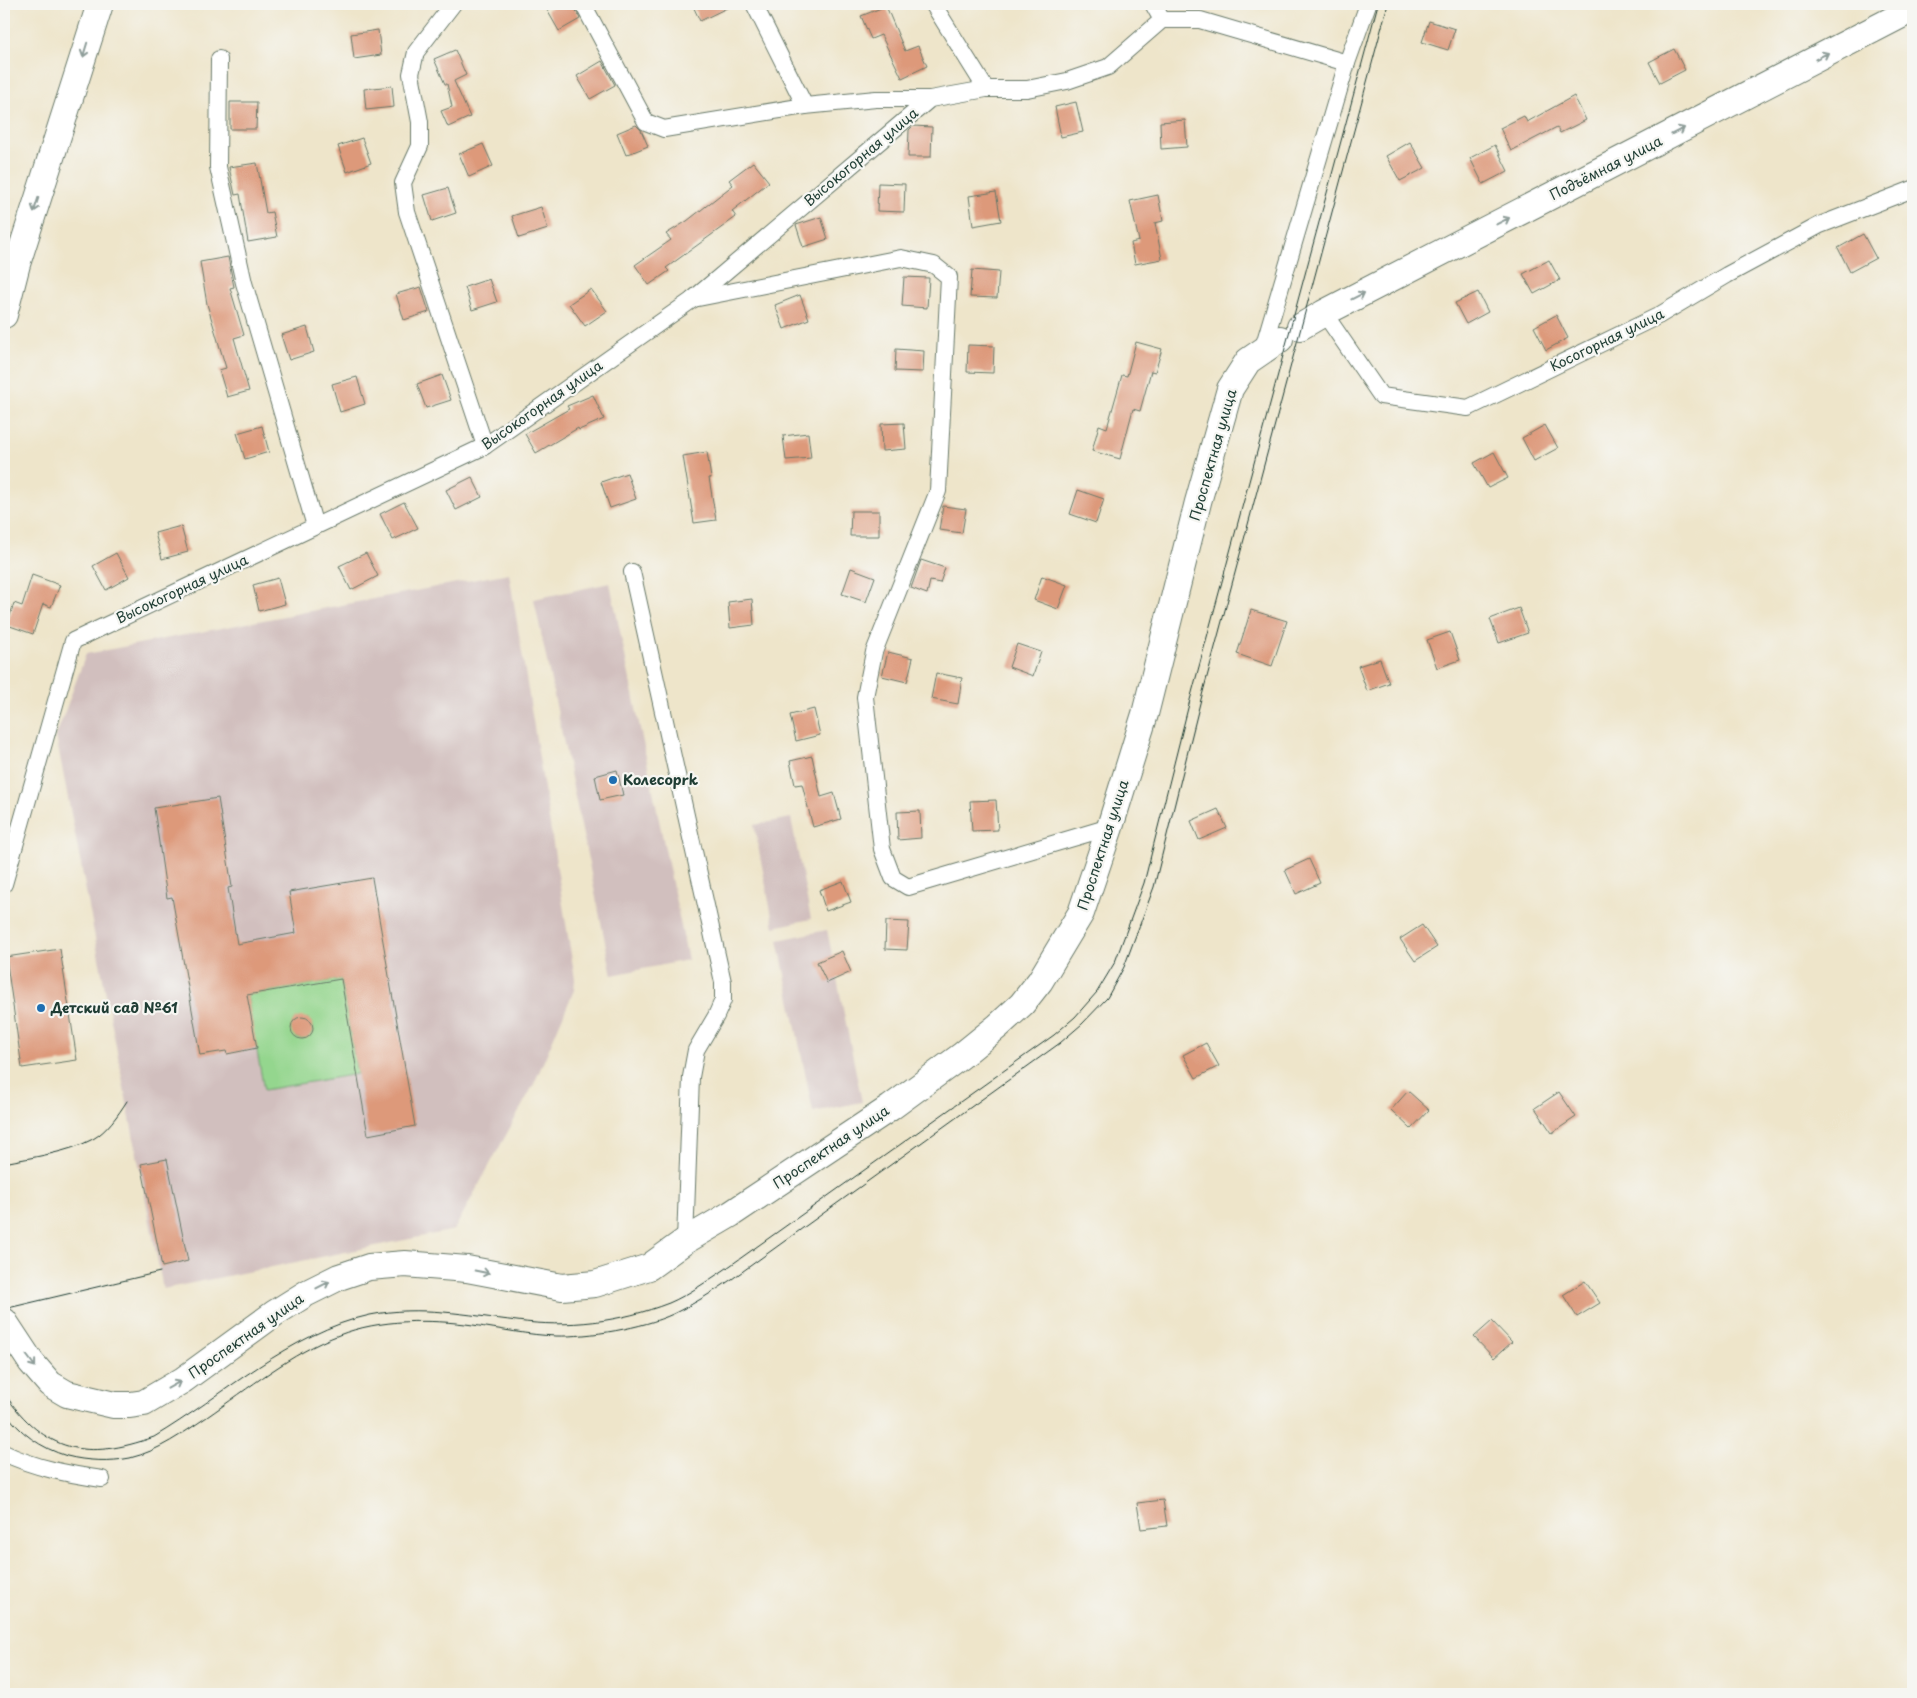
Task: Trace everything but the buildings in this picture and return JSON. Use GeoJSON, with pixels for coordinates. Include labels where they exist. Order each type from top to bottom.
{"type":"FeatureCollection","features":[{"type":"Feature","properties":{"kind":"main road"},"geometry":{"type":"LineString","coordinates":[[4,315],[17,264],[100,4]]}},
{"type":"Feature","properties":{"kind":"main road","name":"Подъёмная улица"},"geometry":{"type":"LineString","coordinates":[[1280,339],[1324,313],[1913,9]]}},
{"type":"Feature","properties":{"kind":"main road","name":"Проспектная улица"},"geometry":{"type":"LineString","coordinates":[[4,1321],[31,1362],[50,1384],[67,1394],[114,1405],[130,1406],[144,1403],[184,1380],[267,1319],[307,1293],[339,1277],[369,1267],[404,1264],[467,1270],[562,1287],[595,1284],[649,1267],[685,1241],[731,1214],[890,1108],[961,1056],[1022,1004],[1040,981],[1081,913],[1110,827],[1144,714],[1224,407],[1230,390],[1248,361],[1280,339]]}},
{"type":"Feature","properties":{"kind":"street"},"geometry":{"type":"LineString","coordinates":[[452,4],[416,52],[411,74],[420,122],[420,146],[403,183],[407,212],[484,446]]}},
{"type":"Feature","properties":{"kind":"street"},"geometry":{"type":"LineString","coordinates":[[582,4],[646,122],[664,129],[805,106],[876,99],[930,99]]}},
{"type":"Feature","properties":{"kind":"street"},"geometry":{"type":"LineString","coordinates":[[754,4],[805,106]]}},
{"type":"Feature","properties":{"kind":"street"},"geometry":{"type":"LineString","coordinates":[[933,4],[986,89]]}},
{"type":"Feature","properties":{"kind":"street"},"geometry":{"type":"LineString","coordinates":[[1153,4],[1162,20],[1200,20],[1347,63]]}},
{"type":"Feature","properties":{"kind":"street"},"geometry":{"type":"LineString","coordinates":[[1280,339],[1347,63],[1368,4]]}},
{"type":"Feature","properties":{"kind":"street","name":"Высокогорная улица"},"geometry":{"type":"LineString","coordinates":[[4,884],[72,641],[484,446],[692,300],[930,99],[986,89],[1027,89],[1068,81],[1108,68],[1162,20]]}},
{"type":"Feature","properties":{"kind":"street"},"geometry":{"type":"LineString","coordinates":[[218,59],[218,168],[244,283],[315,526]]}},
{"type":"Feature","properties":{"kind":"street","name":"Косогорная улица"},"geometry":{"type":"LineString","coordinates":[[1324,313],[1382,396],[1468,408],[1658,316],[1727,275],[1820,225],[1913,188]]}},
{"type":"Feature","properties":{"kind":"street"},"geometry":{"type":"LineString","coordinates":[[692,300],[901,258],[934,265],[948,278],[938,491],[874,652],[865,697],[882,849],[893,878],[908,887],[1110,827]]}},
{"type":"Feature","properties":{"kind":"street"},"geometry":{"type":"LineString","coordinates":[[632,572],[723,982],[723,1000],[696,1050],[691,1077],[685,1241]]}},
{"type":"Feature","properties":{"kind":"street"},"geometry":{"type":"LineString","coordinates":[[4,1452],[33,1465],[69,1474],[102,1479]]}},
{"type":"Feature","properties":{"kind":"shaded area"},"geometry":{"type":"Polygon","coordinates":[[[509,573],[575,979],[574,990],[534,1084],[454,1230],[163,1289],[56,736],[86,654],[509,573]]]}},
{"type":"Feature","properties":{"kind":"shaded area"},"geometry":{"type":"Polygon","coordinates":[[[610,583],[688,960],[612,975],[534,599],[610,583]]]}},
{"type":"Feature","properties":{"kind":"shaded area"},"geometry":{"type":"Polygon","coordinates":[[[791,818],[811,919],[774,927],[754,825],[791,818]]]}},
{"type":"Feature","properties":{"kind":"shaded area"},"geometry":{"type":"Polygon","coordinates":[[[827,930],[862,1102],[813,1112],[778,940],[827,930]]]}},
{"type":"Feature","properties":{"kind":"green space"},"geometry":{"type":"Polygon","coordinates":[[[341,979],[357,1074],[264,1090],[247,995],[341,979]],[[298,1018],[293,1022],[291,1029],[297,1038],[303,1039],[312,1033],[313,1026],[309,1019],[298,1018]]]}},
{"type":"Feature","properties":{"kind":"tram line"},"geometry":{"type":"LineString","coordinates":[[4,1393],[19,1413],[35,1429],[52,1440],[69,1446],[88,1449],[108,1449],[154,1437],[285,1350],[341,1323],[370,1315],[389,1312],[425,1311],[555,1324],[594,1322],[650,1310],[683,1296],[724,1270],[1054,1035],[1075,1017],[1097,992],[1115,962],[1144,883],[1190,700],[1378,4]]}},
{"type":"Feature","properties":{"kind":"tram line"},"geometry":{"type":"LineString","coordinates":[[4,1410],[31,1439],[57,1453],[90,1460],[130,1458],[151,1451],[170,1441],[304,1351],[355,1330],[388,1323],[423,1321],[569,1336],[616,1331],[661,1319],[696,1302],[732,1279],[1060,1043],[1082,1024],[1107,998],[1124,967],[1154,887],[1200,703],[1388,4]]}},
{"type":"Feature","properties":{"kind":"tram line"},"geometry":{"type":"LineString","coordinates":[[4,1163],[61,1151],[93,1139],[108,1127],[127,1101]]}},
{"type":"Feature","properties":{"kind":"tram line"},"geometry":{"type":"LineString","coordinates":[[4,1309],[160,1272]]}},
{"type":"Feature","properties":{"kind":"place","name":"Колесоprk"},"geometry":{"type":"Point","coordinates":[613,780]}},
{"type":"Feature","properties":{"kind":"place","name":"Детский сад №61"},"geometry":{"type":"Point","coordinates":[41,1008]}}]}
